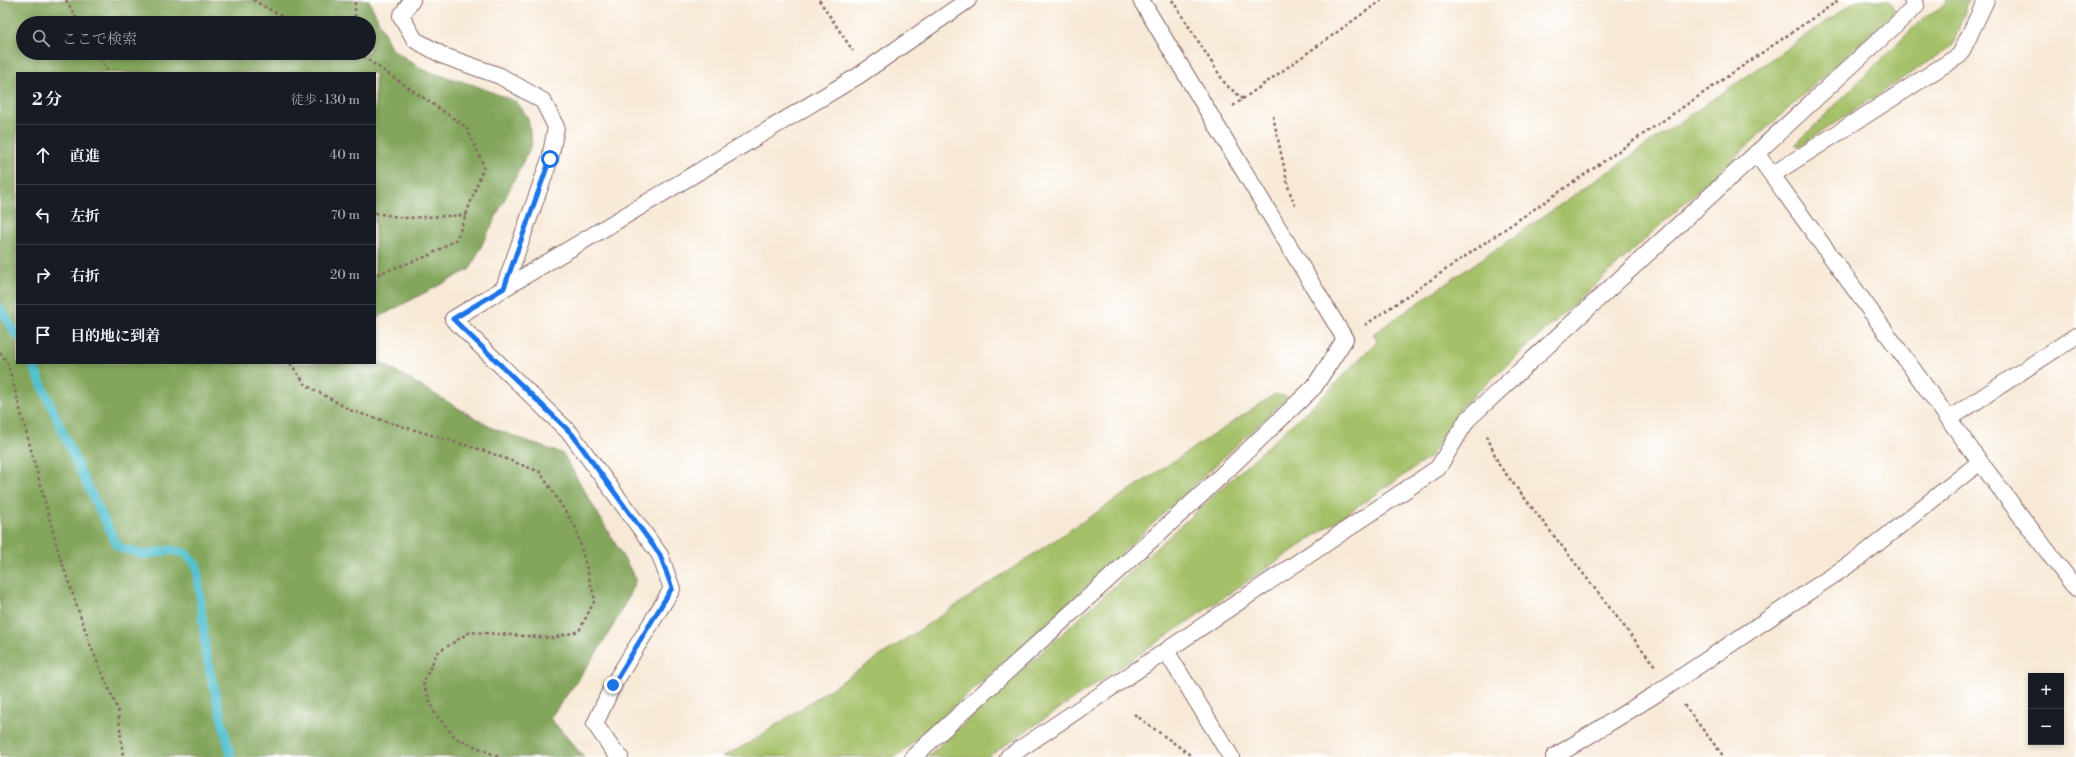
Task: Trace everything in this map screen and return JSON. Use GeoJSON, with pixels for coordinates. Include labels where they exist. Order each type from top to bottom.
{"type":"FeatureCollection","features":[{"type":"Feature","properties":{"kind":"lane"},"geometry":{"type":"LineString","coordinates":[[412,0],[401,16],[416,40],[444,56],[500,76],[543,101],[556,127],[550,159],[504,288]]}},
{"type":"Feature","properties":{"kind":"lane"},"geometry":{"type":"LineString","coordinates":[[620,757],[613,750],[596,724],[613,685],[672,588],[660,555],[572,434],[453,319],[866,70],[968,0]]}},
{"type":"Feature","properties":{"kind":"lane"},"geometry":{"type":"LineString","coordinates":[[913,757],[1204,492],[1314,387],[1345,339],[1141,0]]}},
{"type":"Feature","properties":{"kind":"lane"},"geometry":{"type":"LineString","coordinates":[[1008,757],[1438,468],[1467,420],[1916,6],[1912,0]]}},
{"type":"Feature","properties":{"kind":"lane"},"geometry":{"type":"LineString","coordinates":[[1772,175],[1960,55],[1986,0]]}},
{"type":"Feature","properties":{"kind":"lane"},"geometry":{"type":"LineString","coordinates":[[1756,153],[1980,462],[2076,589]]}},
{"type":"Feature","properties":{"kind":"lane"},"geometry":{"type":"LineString","coordinates":[[1949,419],[2076,336]]}},
{"type":"Feature","properties":{"kind":"lane"},"geometry":{"type":"LineString","coordinates":[[1554,757],[1669,684],[1859,558],[1980,462]]}},
{"type":"Feature","properties":{"kind":"lane"},"geometry":{"type":"LineString","coordinates":[[1166,651],[1231,757]]}},
{"type":"Feature","properties":{"kind":"path"},"geometry":{"type":"LineString","coordinates":[[66,0],[75,16]]}},
{"type":"Feature","properties":{"kind":"path"},"geometry":{"type":"LineString","coordinates":[[253,0],[282,16]]}},
{"type":"Feature","properties":{"kind":"path"},"geometry":{"type":"LineString","coordinates":[[355,0],[355,16]]}},
{"type":"Feature","properties":{"kind":"path"},"geometry":{"type":"LineString","coordinates":[[819,0],[866,70]]}},
{"type":"Feature","properties":{"kind":"path"},"geometry":{"type":"LineString","coordinates":[[1172,0],[1226,85],[1244,99]]}},
{"type":"Feature","properties":{"kind":"path"},"geometry":{"type":"LineString","coordinates":[[1214,121],[1382,0]]}},
{"type":"Feature","properties":{"kind":"path"},"geometry":{"type":"LineString","coordinates":[[1345,339],[1839,0]]}},
{"type":"Feature","properties":{"kind":"path"},"geometry":{"type":"LineString","coordinates":[[102,60],[109,72]]}},
{"type":"Feature","properties":{"kind":"path"},"geometry":{"type":"LineString","coordinates":[[368,60],[466,127],[484,166],[457,239],[428,256],[376,275]]}},
{"type":"Feature","properties":{"kind":"path"},"geometry":{"type":"LineString","coordinates":[[1272,116],[1289,190],[1297,209]]}},
{"type":"Feature","properties":{"kind":"path"},"geometry":{"type":"LineString","coordinates":[[376,213],[404,218],[467,215]]}},
{"type":"Feature","properties":{"kind":"path"},"geometry":{"type":"LineString","coordinates":[[1362,318],[1366,325]]}},
{"type":"Feature","properties":{"kind":"path"},"geometry":{"type":"LineString","coordinates":[[0,352],[8,364],[59,554],[91,646],[118,710],[123,757]]}},
{"type":"Feature","properties":{"kind":"path"},"geometry":{"type":"LineString","coordinates":[[291,364],[306,385],[352,410],[488,452],[540,472],[576,528],[595,600],[579,631],[553,638],[470,632],[437,653],[423,683],[435,714],[456,738],[499,757]]}},
{"type":"Feature","properties":{"kind":"path"},"geometry":{"type":"LineString","coordinates":[[1481,407],[1488,440],[1499,465],[1724,757]]}},
{"type":"Feature","properties":{"kind":"path"},"geometry":{"type":"LineString","coordinates":[[1134,714],[1193,757]]}},
{"type":"Feature","properties":{"kind":"green space"},"geometry":{"type":"Polygon","coordinates":[[[0,0],[369,0],[391,48],[423,70],[474,85],[517,102],[528,118],[532,144],[470,269],[376,318],[376,72],[16,72],[16,364],[376,364],[376,360],[492,428],[563,454],[636,579],[628,598],[598,651],[550,718],[584,757],[0,757],[0,0]]]}},
{"type":"Feature","properties":{"kind":"green space"},"geometry":{"type":"Polygon","coordinates":[[[1857,0],[1888,0],[1895,11],[1461,407],[1429,458],[988,757],[927,757],[1324,395],[1377,341],[1373,334],[1857,0]]]}},
{"type":"Feature","properties":{"kind":"green space"},"geometry":{"type":"Polygon","coordinates":[[[1945,0],[1969,0],[1953,45],[1798,147],[1795,145],[1922,19],[1940,9],[1946,2],[1945,0]]]}},
{"type":"Feature","properties":{"kind":"green space"},"geometry":{"type":"Polygon","coordinates":[[[1275,394],[1288,397],[1028,641],[896,757],[722,757],[749,743],[1275,394]]]}},
{"type":"Feature","properties":{"kind":"waterway"},"geometry":{"type":"LineString","coordinates":[[0,308],[16,334]]}},
{"type":"Feature","properties":{"kind":"waterway"},"geometry":{"type":"LineString","coordinates":[[32,364],[82,475],[118,547],[144,555],[170,550],[185,553],[197,566],[206,655],[231,757]]}},
{"type":"Feature","properties":{"kind":"route"},"geometry":{"type":"LineString","coordinates":[[550,159],[504,288],[453,319],[572,434],[660,555],[672,588],[613,685]]}}]}
